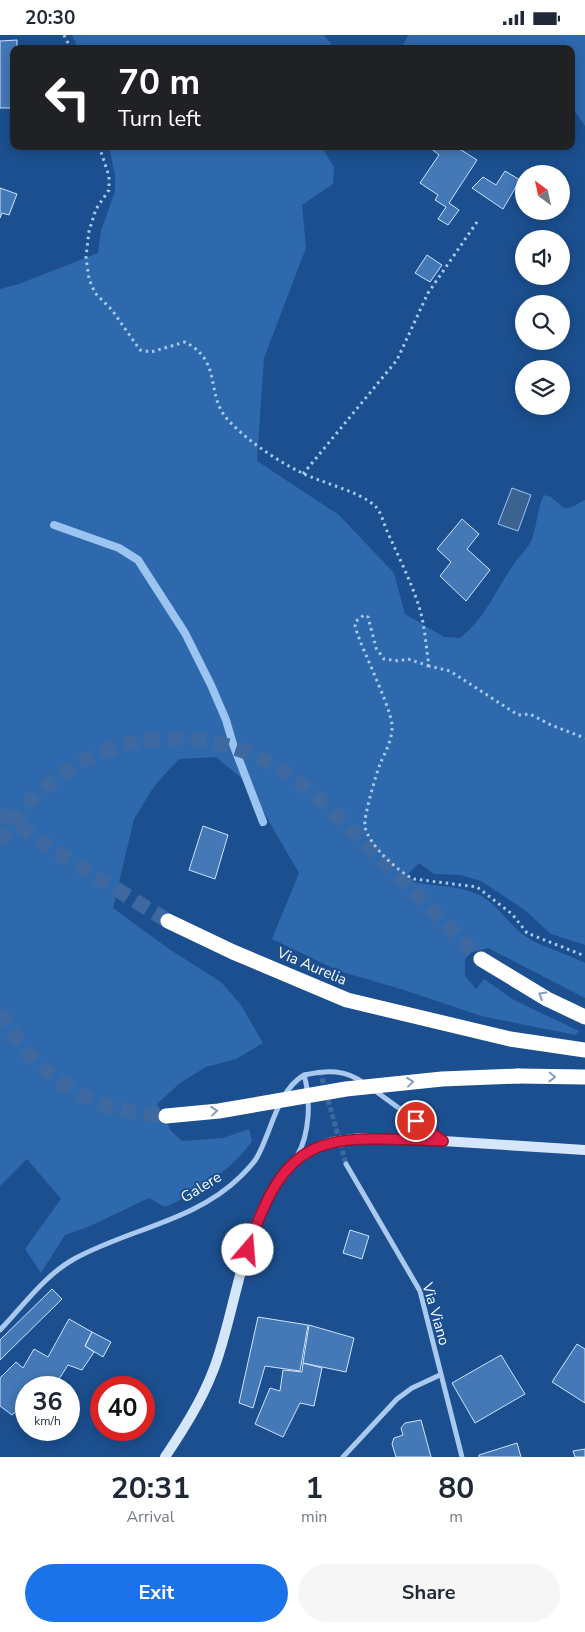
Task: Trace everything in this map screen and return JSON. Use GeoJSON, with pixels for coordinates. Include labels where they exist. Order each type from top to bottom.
{"type":"FeatureCollection","features":[{"type":"Feature","properties":{"kind":"highway","name":"Via Aurelia"},"geometry":{"type":"LineString","coordinates":[[168,921],[233,952],[347,1000],[448,1026],[510,1039],[585,1050]]}},
{"type":"Feature","properties":{"kind":"highway"},"geometry":{"type":"LineString","coordinates":[[482,959],[547,999],[585,1017]]}},
{"type":"Feature","properties":{"kind":"highway"},"geometry":{"type":"LineString","coordinates":[[166,1115],[219,1111],[346,1089],[442,1079],[518,1076],[585,1077]]}},
{"type":"Feature","properties":{"kind":"street"},"geometry":{"type":"LineString","coordinates":[[295,1161],[302,1147],[306,1131],[308,1088],[304,1075],[333,1070],[356,1077],[443,1141]]}},
{"type":"Feature","properties":{"kind":"street","name":"Galere"},"geometry":{"type":"LineString","coordinates":[[0,1330],[55,1272],[73,1260],[197,1208],[216,1196],[239,1177],[255,1160],[285,1093],[295,1080],[304,1075]]}},
{"type":"Feature","properties":{"kind":"street"},"geometry":{"type":"LineString","coordinates":[[165,1457],[188,1422],[213,1372],[260,1211],[277,1181],[295,1161],[310,1150],[332,1142],[360,1139],[443,1141],[585,1151]]}},
{"type":"Feature","properties":{"kind":"street","name":"Via Viano"},"geometry":{"type":"LineString","coordinates":[[346,1164],[420,1291],[462,1457]]}},
{"type":"Feature","properties":{"kind":"street"},"geometry":{"type":"LineString","coordinates":[[343,1457],[398,1399],[412,1388],[440,1375]]}},
{"type":"Feature","properties":{"kind":"path"},"geometry":{"type":"LineString","coordinates":[[100,150],[109,176],[109,190],[96,209],[89,231],[86,257],[89,279],[95,293],[112,310],[140,350],[151,352],[185,342],[203,353],[214,381],[216,399],[228,420],[252,443],[303,473],[344,489],[375,506],[408,577],[420,611],[429,666]]}},
{"type":"Feature","properties":{"kind":"path"},"geometry":{"type":"LineString","coordinates":[[303,473],[397,360],[428,293],[477,222]]}},
{"type":"Feature","properties":{"kind":"path"},"geometry":{"type":"LineString","coordinates":[[585,737],[550,725],[530,714],[518,715],[450,671],[408,659],[399,661],[384,659],[376,648],[368,617],[364,615],[354,622],[355,631],[379,684],[392,725],[391,735],[376,775],[365,817],[365,827],[387,858],[407,876],[414,879],[477,887],[512,914],[527,933],[585,955]]}},
{"type":"Feature","properties":{"kind":"shaded area"},"geometry":{"type":"Polygon","coordinates":[[[72,35],[324,35],[332,45],[76,45],[72,35]]]}},
{"type":"Feature","properties":{"kind":"shaded area"},"geometry":{"type":"Polygon","coordinates":[[[408,35],[585,35],[585,126],[575,112],[575,45],[403,45],[408,35]]]}},
{"type":"Feature","properties":{"kind":"shaded area"},"geometry":{"type":"Polygon","coordinates":[[[110,150],[323,150],[334,167],[333,184],[302,205],[306,248],[264,358],[257,461],[339,515],[394,573],[405,614],[444,637],[460,638],[484,612],[509,571],[527,548],[534,533],[540,504],[544,495],[551,497],[564,508],[570,508],[585,500],[585,945],[551,934],[526,911],[481,881],[460,875],[434,874],[419,863],[403,879],[412,882],[458,888],[475,893],[490,902],[528,938],[585,963],[585,998],[488,948],[469,953],[465,960],[465,976],[476,989],[484,979],[514,1000],[579,1031],[575,1035],[481,1016],[404,990],[339,971],[272,939],[299,873],[246,782],[216,757],[179,759],[155,785],[134,819],[113,908],[169,949],[221,982],[241,1005],[263,1043],[236,1059],[206,1067],[180,1083],[157,1104],[171,1131],[182,1141],[223,1138],[249,1129],[252,1141],[245,1151],[225,1170],[201,1188],[176,1202],[165,1207],[149,1198],[88,1227],[65,1235],[41,1273],[25,1249],[61,1199],[27,1159],[0,1186],[0,289],[19,284],[98,253],[101,231],[115,191],[115,175],[110,150]]]}},
{"type":"Feature","properties":{"kind":"shaded area"},"geometry":{"type":"Polygon","coordinates":[[[512,488],[531,495],[518,531],[498,524],[512,488]]]}},
{"type":"Feature","properties":{"kind":"building"},"geometry":{"type":"Polygon","coordinates":[[[17,40],[17,45],[10,45],[10,108],[0,108],[0,41],[17,40]]]}},
{"type":"Feature","properties":{"kind":"building"},"geometry":{"type":"Polygon","coordinates":[[[433,150],[461,150],[477,160],[449,203],[459,210],[448,225],[438,219],[446,207],[435,200],[438,195],[420,183],[439,155],[433,150]]]}},
{"type":"Feature","properties":{"kind":"building"},"geometry":{"type":"Polygon","coordinates":[[[505,171],[515,177],[515,189],[503,209],[472,188],[483,177],[496,185],[505,171]]]}},
{"type":"Feature","properties":{"kind":"building"},"geometry":{"type":"Polygon","coordinates":[[[0,188],[17,194],[9,215],[2,213],[0,218],[0,188]]]}},
{"type":"Feature","properties":{"kind":"building"},"geometry":{"type":"Polygon","coordinates":[[[427,255],[442,265],[430,282],[415,273],[427,255]]]}},
{"type":"Feature","properties":{"kind":"building"},"geometry":{"type":"Polygon","coordinates":[[[462,519],[479,534],[467,549],[490,570],[466,601],[440,576],[451,562],[437,549],[462,519]]]}},
{"type":"Feature","properties":{"kind":"building"},"geometry":{"type":"Polygon","coordinates":[[[203,826],[228,835],[215,879],[189,870],[203,826]]]}},
{"type":"Feature","properties":{"kind":"building"},"geometry":{"type":"Polygon","coordinates":[[[350,1230],[369,1236],[362,1259],[343,1253],[350,1230]]]}},
{"type":"Feature","properties":{"kind":"building"},"geometry":{"type":"Polygon","coordinates":[[[52,1289],[62,1299],[0,1360],[0,1340],[52,1289]]]}},
{"type":"Feature","properties":{"kind":"building"},"geometry":{"type":"Polygon","coordinates":[[[258,1317],[308,1325],[300,1371],[265,1366],[253,1408],[239,1403],[258,1317]]]}},
{"type":"Feature","properties":{"kind":"building"},"geometry":{"type":"Polygon","coordinates":[[[69,1319],[92,1332],[85,1346],[94,1352],[82,1370],[68,1365],[61,1376],[15,1376],[15,1412],[12,1415],[0,1406],[0,1378],[16,1362],[23,1368],[34,1349],[48,1357],[69,1319]]]}},
{"type":"Feature","properties":{"kind":"building"},"geometry":{"type":"Polygon","coordinates":[[[309,1325],[354,1338],[346,1372],[303,1363],[309,1325]]]}},
{"type":"Feature","properties":{"kind":"building"},"geometry":{"type":"Polygon","coordinates":[[[92,1332],[111,1342],[103,1357],[85,1346],[92,1332]]]}},
{"type":"Feature","properties":{"kind":"building"},"geometry":{"type":"Polygon","coordinates":[[[577,1344],[585,1349],[585,1403],[552,1382],[577,1344]]]}},
{"type":"Feature","properties":{"kind":"building"},"geometry":{"type":"Polygon","coordinates":[[[501,1355],[525,1394],[475,1423],[452,1383],[501,1355]]]}},
{"type":"Feature","properties":{"kind":"building"},"geometry":{"type":"Polygon","coordinates":[[[303,1363],[322,1368],[314,1406],[300,1403],[283,1437],[255,1424],[270,1388],[280,1391],[283,1370],[302,1372],[303,1363]]]}},
{"type":"Feature","properties":{"kind":"building"},"geometry":{"type":"Polygon","coordinates":[[[421,1420],[431,1457],[396,1457],[392,1444],[394,1438],[403,1435],[401,1428],[405,1423],[421,1420]]]}},
{"type":"Feature","properties":{"kind":"building"},"geometry":{"type":"Polygon","coordinates":[[[517,1443],[521,1457],[479,1457],[479,1455],[517,1443]]]}},
{"type":"Feature","properties":{"kind":"building"},"geometry":{"type":"Polygon","coordinates":[[[585,1449],[585,1457],[575,1457],[573,1451],[585,1449]]]}},
{"type":"Feature","properties":{"kind":"waterway"},"geometry":{"type":"LineString","coordinates":[[54,525],[119,548],[138,560],[185,633],[211,685],[226,720],[233,744],[263,822]]}},
{"type":"Feature","properties":{"kind":"tunnel"},"geometry":{"type":"LineString","coordinates":[[0,843],[32,799],[59,776],[89,758],[131,743],[156,739],[182,738],[207,741],[255,756],[299,782],[387,865],[481,959]]}},
{"type":"Feature","properties":{"kind":"tunnel"},"geometry":{"type":"LineString","coordinates":[[0,813],[72,862],[168,921]]}},
{"type":"Feature","properties":{"kind":"tunnel"},"geometry":{"type":"LineString","coordinates":[[0,1011],[18,1041],[42,1067],[71,1088],[86,1097],[110,1107],[166,1116]]}},
{"type":"Feature","properties":{"kind":"tunnel"},"geometry":{"type":"LineString","coordinates":[[320,1071],[346,1164]]}},
{"type":"Feature","properties":{"kind":"route"},"geometry":{"type":"LineString","coordinates":[[248,1250],[260,1211],[277,1181],[295,1161],[310,1150],[323,1144],[349,1139],[443,1141],[416,1121]]}}]}
